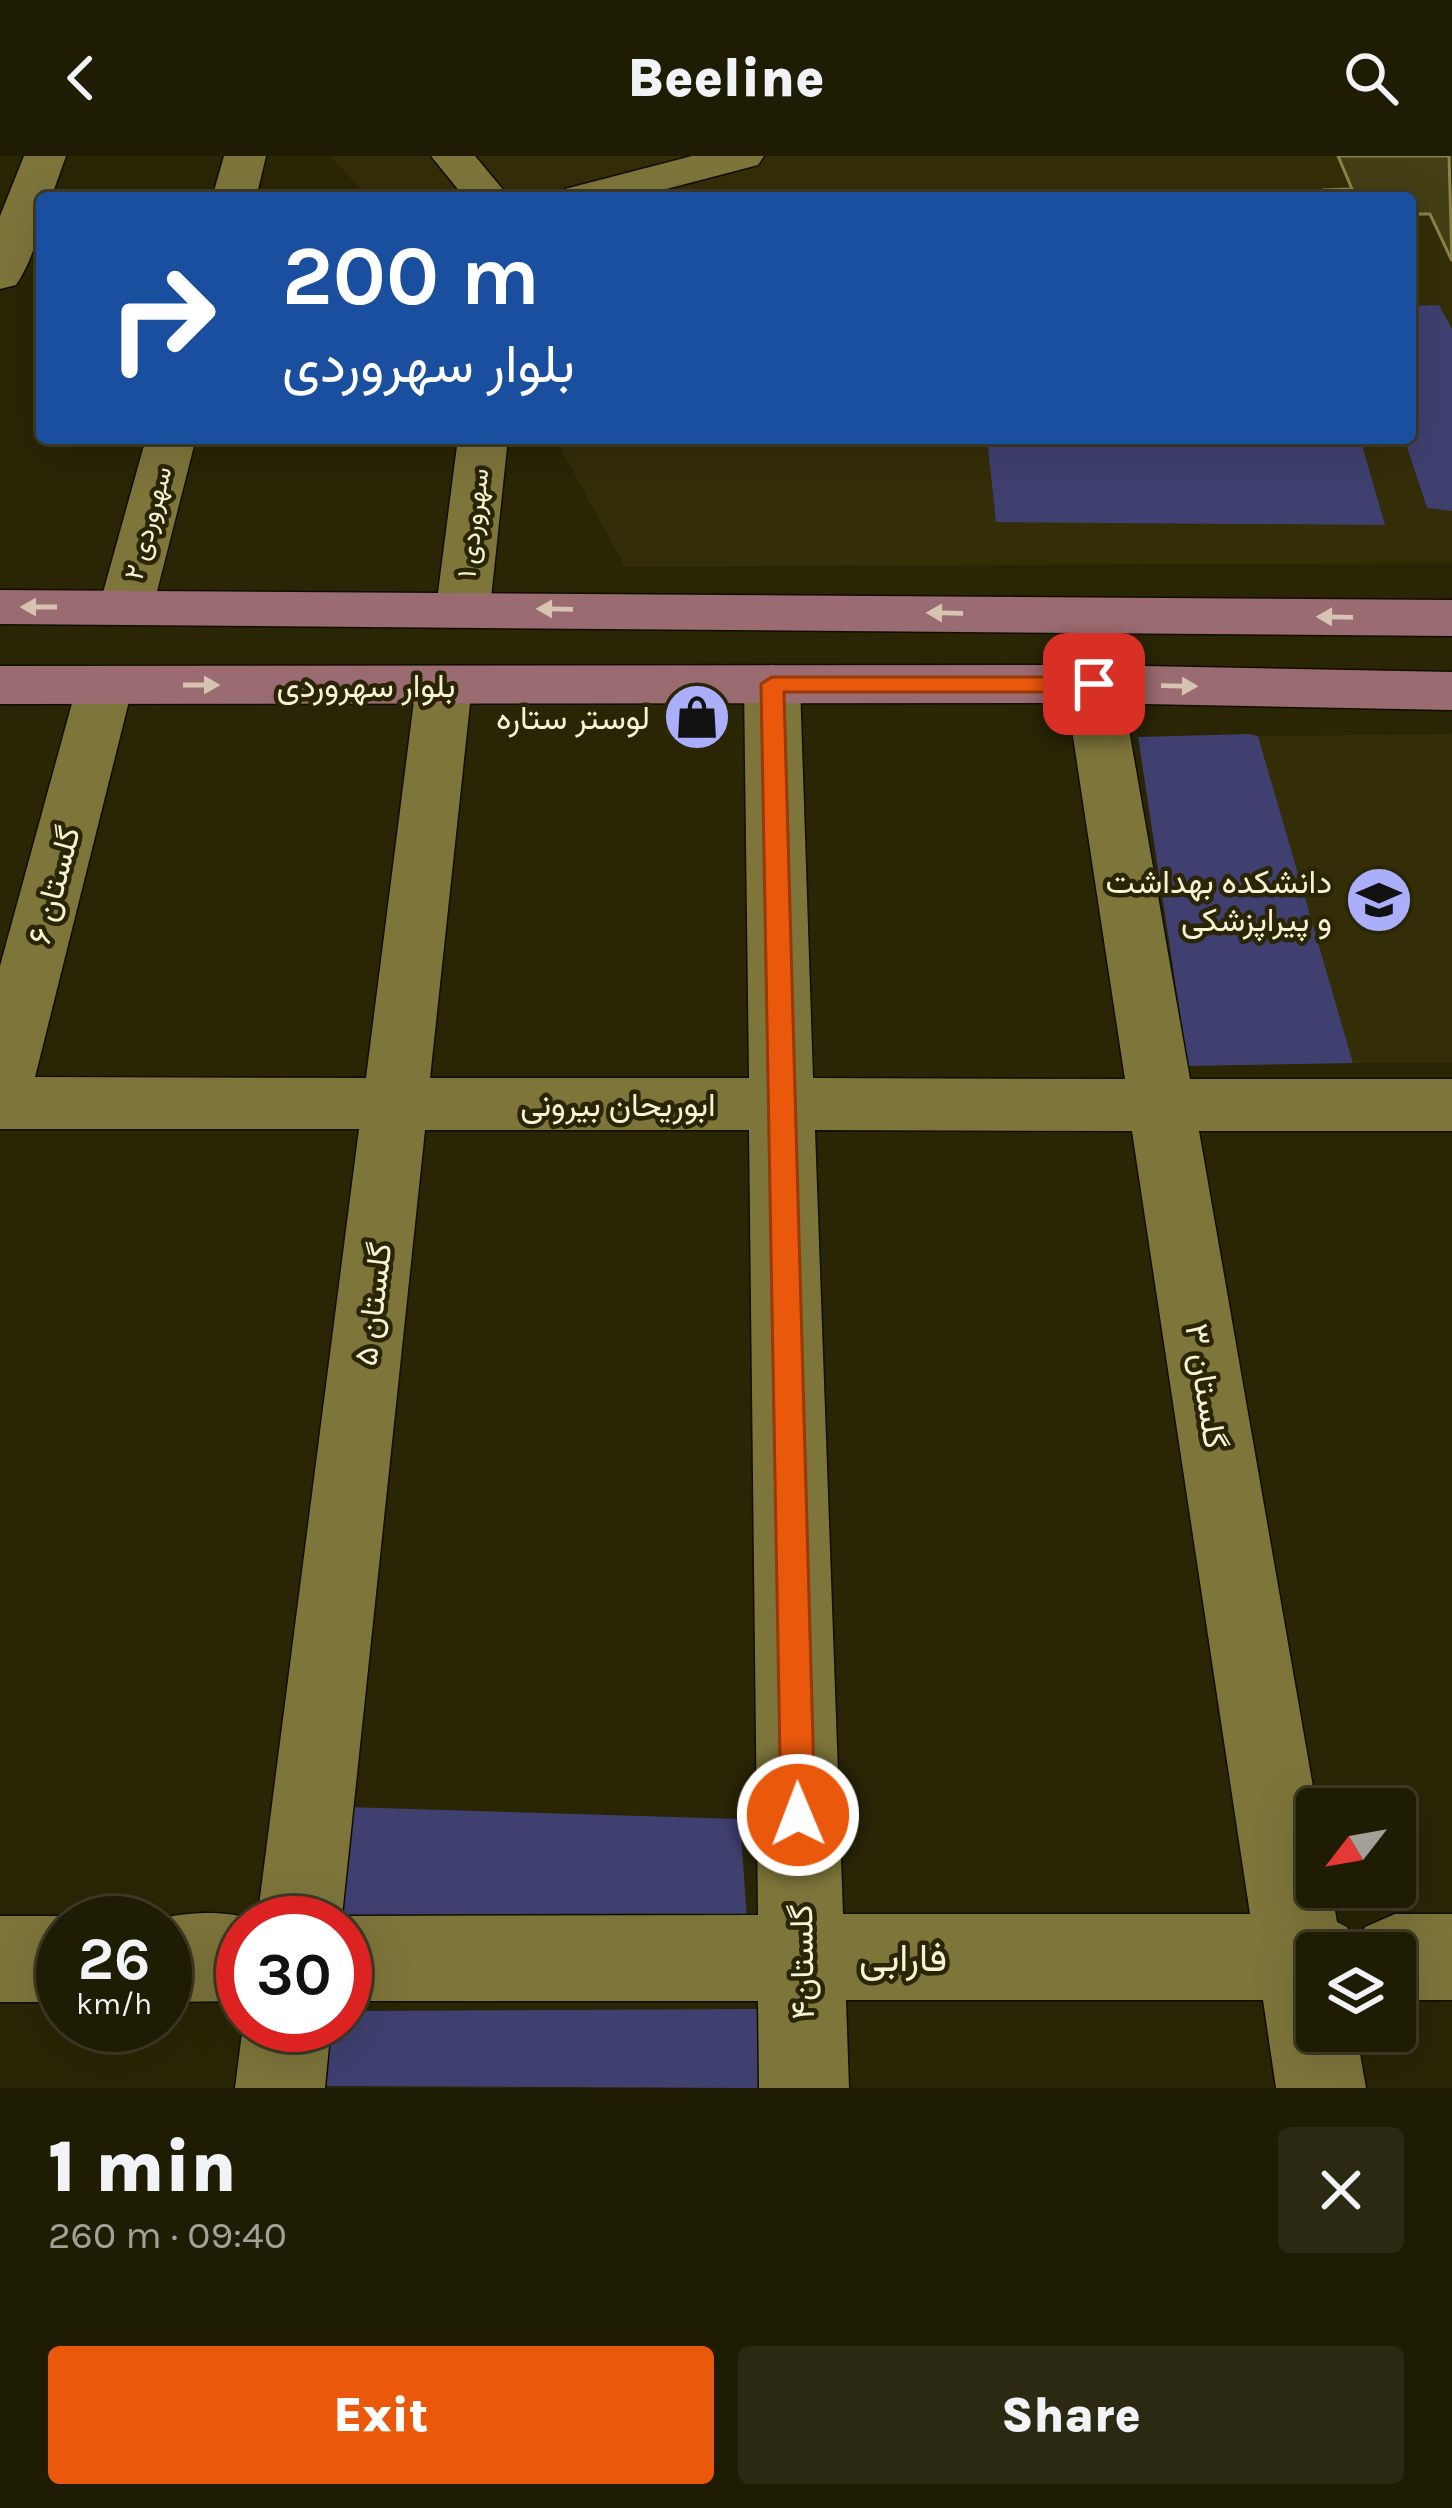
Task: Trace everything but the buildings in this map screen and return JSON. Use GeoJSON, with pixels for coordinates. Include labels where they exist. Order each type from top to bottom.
{"type":"FeatureCollection","features":[{"type":"Feature","properties":{"kind":"main road"},"geometry":{"type":"LineString","coordinates":[[0,607],[1452,619]]}},
{"type":"Feature","properties":{"kind":"main road","name":"بلوار سهروردی"},"geometry":{"type":"LineString","coordinates":[[0,685],[1094,684],[1452,691]]}},
{"type":"Feature","properties":{"kind":"street"},"geometry":{"type":"LineString","coordinates":[[0,275],[45,156]]}},
{"type":"Feature","properties":{"kind":"street"},"geometry":{"type":"LineString","coordinates":[[236,192],[245,156]]}},
{"type":"Feature","properties":{"kind":"street"},"geometry":{"type":"LineString","coordinates":[[452,156],[483,192]]}},
{"type":"Feature","properties":{"kind":"street"},"geometry":{"type":"LineString","coordinates":[[604,192],[743,156]]}},
{"type":"Feature","properties":{"kind":"street","name":"سهروردی ۲"},"geometry":{"type":"LineString","coordinates":[[126,608],[169,444]]}},
{"type":"Feature","properties":{"kind":"street","name":"سهروردی ۱"},"geometry":{"type":"LineString","coordinates":[[464,608],[483,444]]}},
{"type":"Feature","properties":{"kind":"street","name":"گلستان۴"},"geometry":{"type":"LineString","coordinates":[[772,684],[804,2088]]}},
{"type":"Feature","properties":{"kind":"street","name":"گلستان ۳"},"geometry":{"type":"LineString","coordinates":[[1094,684],[1304,1932]]}},
{"type":"Feature","properties":{"kind":"street","name":"گلستان ۶"},"geometry":{"type":"LineString","coordinates":[[0,1085],[105,685]]}},
{"type":"Feature","properties":{"kind":"street","name":"گلستان ۵"},"geometry":{"type":"LineString","coordinates":[[302,1896],[444,685]]}},
{"type":"Feature","properties":{"kind":"street","name":"ابوریحان بیرونی"},"geometry":{"type":"LineString","coordinates":[[0,1103],[1452,1105]]}},
{"type":"Feature","properties":{"kind":"street","name":"فارابی"},"geometry":{"type":"LineString","coordinates":[[372,1958],[1296,1957]]}},
{"type":"Feature","properties":{"kind":"street"},"geometry":{"type":"LineString","coordinates":[[1416,1957],[1452,1957]]}},
{"type":"Feature","properties":{"kind":"street"},"geometry":{"type":"LineString","coordinates":[[0,1959],[36,1959]]}},
{"type":"Feature","properties":{"kind":"street"},"geometry":{"type":"LineString","coordinates":[[280,2088],[284,2052]]}},
{"type":"Feature","properties":{"kind":"street","name":"گلستان ۳"},"geometry":{"type":"LineString","coordinates":[[1317,2052],[1321,2088]]}},
{"type":"Feature","properties":{"kind":"shaded area"},"geometry":{"type":"Polygon","coordinates":[[[329,156],[1452,156],[1452,563],[625,567],[558,444],[1416,444],[1416,192],[364,192],[329,156]]]}},
{"type":"Feature","properties":{"kind":"shaded area"},"geometry":{"type":"Polygon","coordinates":[[[1439,305],[1452,329],[1452,511],[1427,508],[1406,444],[1416,444],[1416,306],[1439,305]]]}},
{"type":"Feature","properties":{"kind":"shaded area"},"geometry":{"type":"Polygon","coordinates":[[[988,444],[1362,444],[1385,525],[996,522],[988,444]]]}},
{"type":"Feature","properties":{"kind":"shaded area","name":"دانشکده بهداشت و پیراپزشکی"},"geometry":{"type":"Polygon","coordinates":[[[1452,734],[1452,1063],[1353,1063],[1258,736],[1452,734]]]}},
{"type":"Feature","properties":{"kind":"shaded area"},"geometry":{"type":"Polygon","coordinates":[[[1258,736],[1353,1063],[1188,1066],[1138,737],[1258,736]]]}},
{"type":"Feature","properties":{"kind":"shaded area"},"geometry":{"type":"Polygon","coordinates":[[[346,1807],[740,1819],[748,1935],[372,1924],[372,1896],[335,1896],[346,1807]]]}},
{"type":"Feature","properties":{"kind":"shaded area"},"geometry":{"type":"Polygon","coordinates":[[[759,2009],[758,2088],[323,2086],[327,2052],[372,2052],[372,2011],[759,2009]]]}},
{"type":"Feature","properties":{"kind":"place","name":"لوستر ستاره"},"geometry":{"type":"Point","coordinates":[697,717]}},
{"type":"Feature","properties":{"kind":"place","name":"دانشکده بهداشت و پیراپزشکی"},"geometry":{"type":"Point","coordinates":[1379,900]}},
{"type":"Feature","properties":{"kind":"route"},"geometry":{"type":"LineString","coordinates":[[798,1815],[772,684],[1094,684]]}}]}
